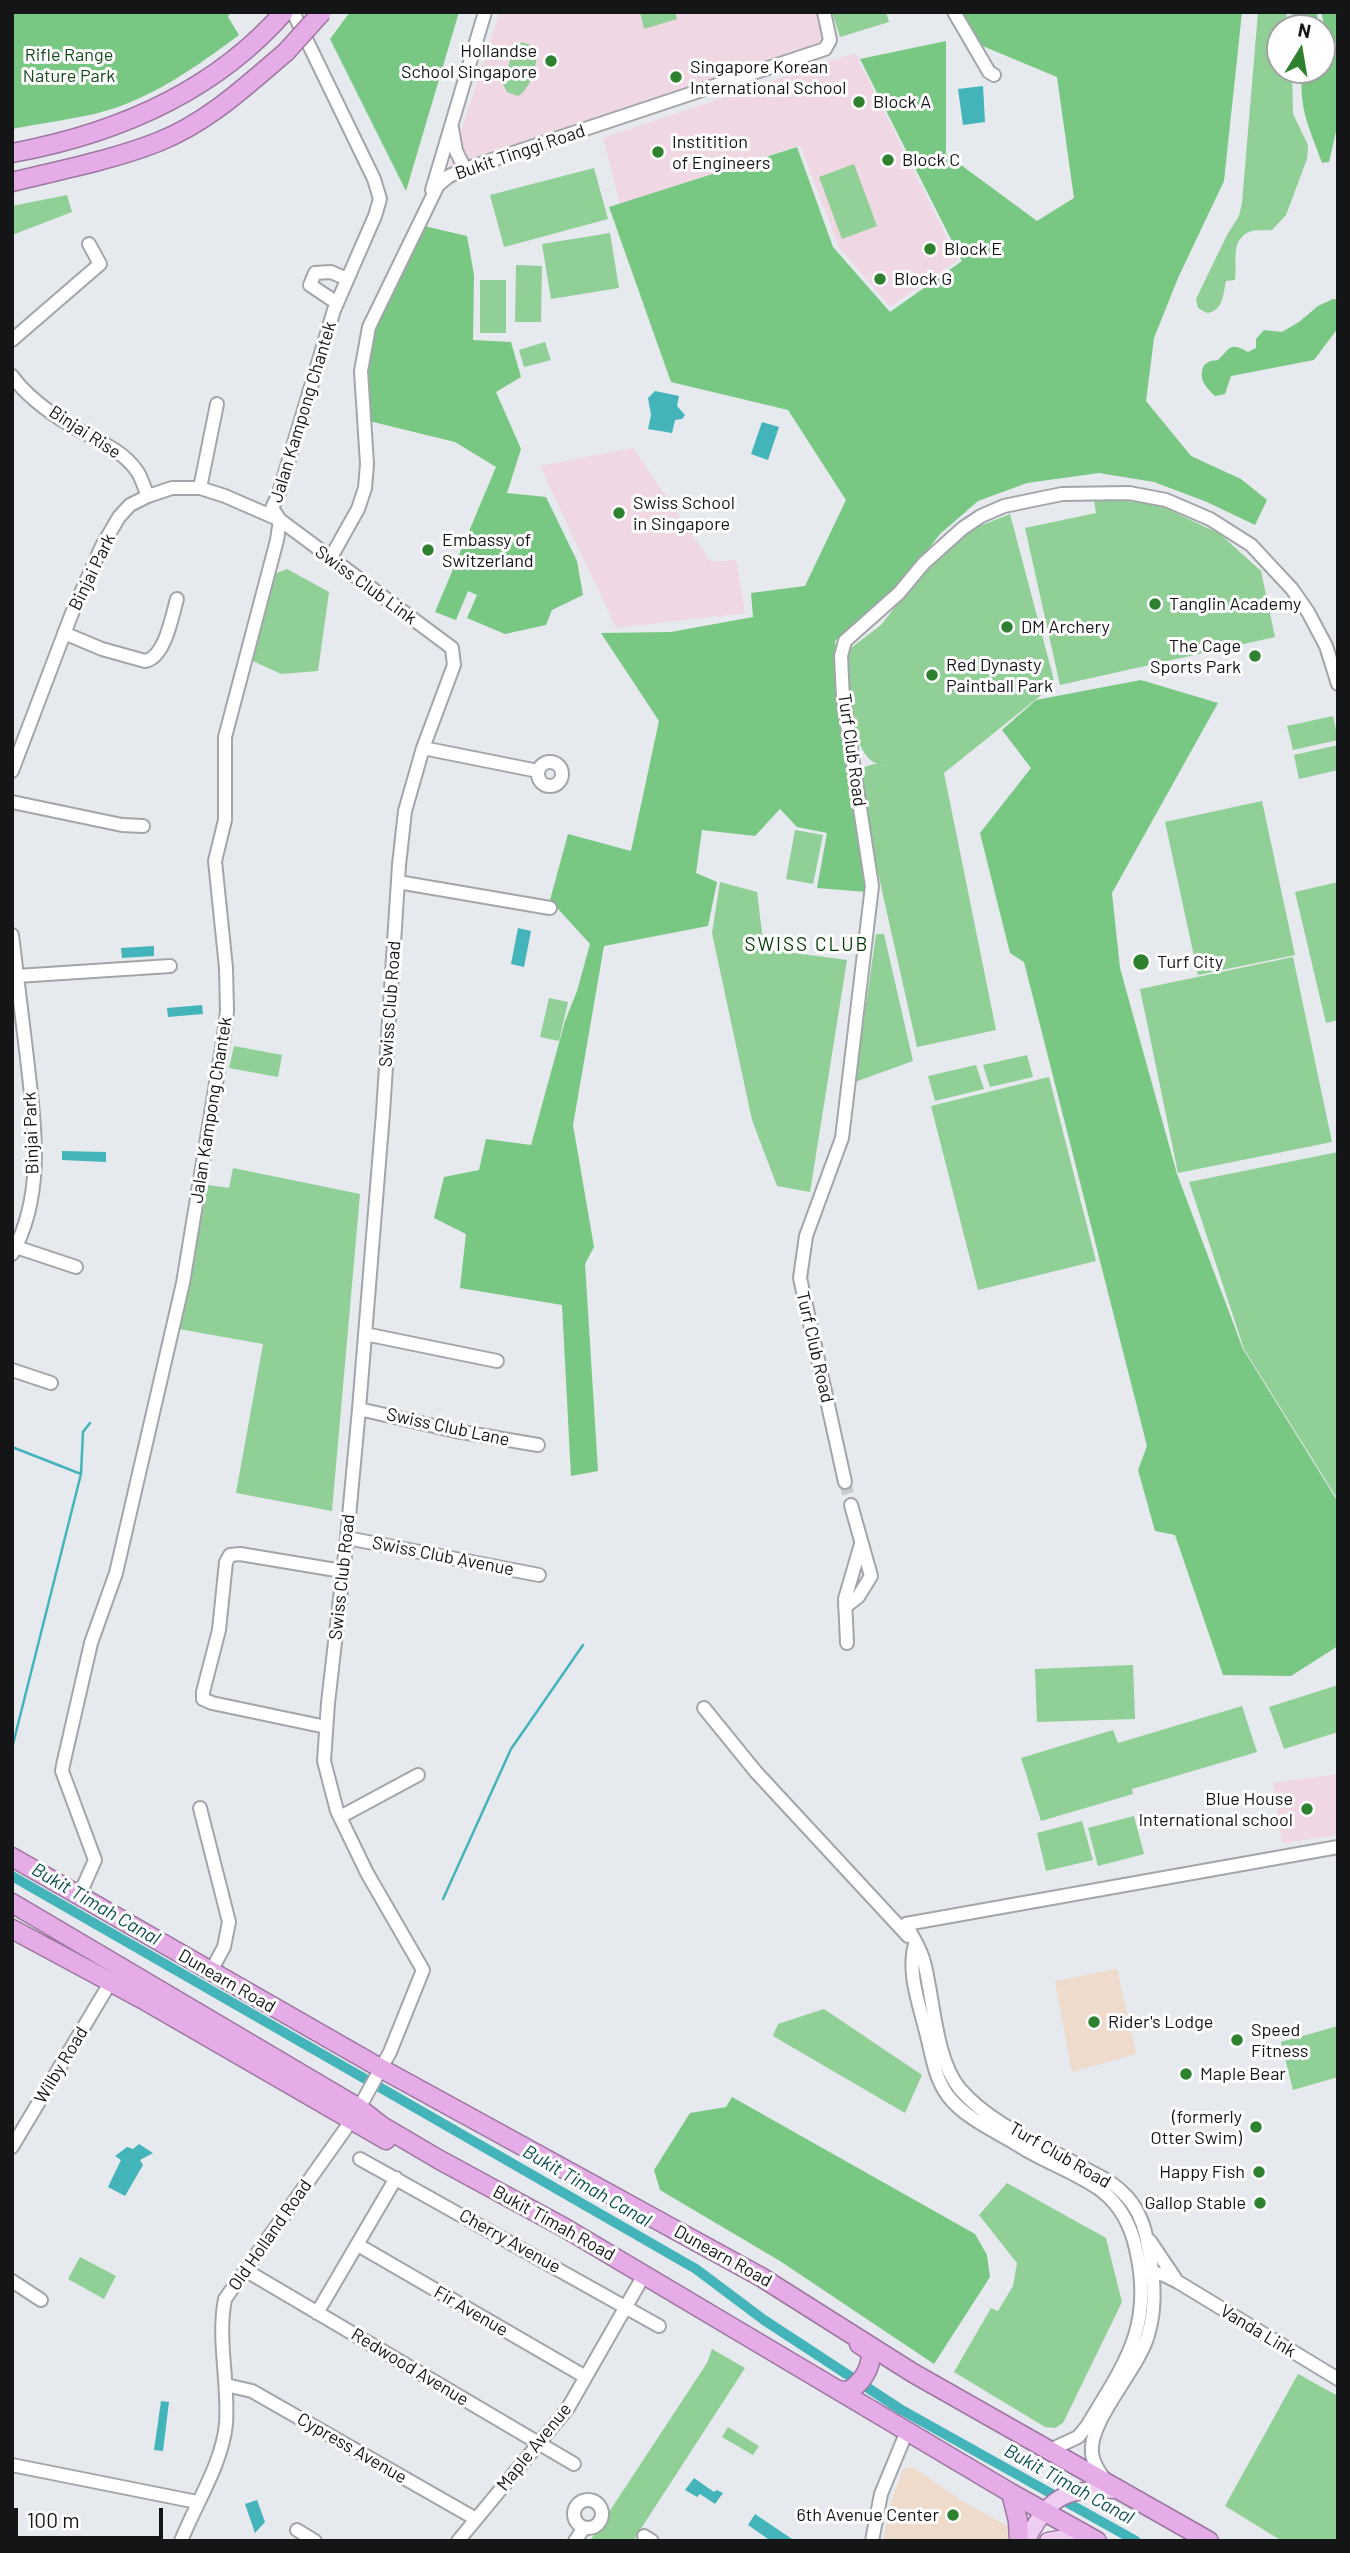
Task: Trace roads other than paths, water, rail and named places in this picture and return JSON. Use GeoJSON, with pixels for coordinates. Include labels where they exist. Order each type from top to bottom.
{"type":"FeatureCollection","features":[{"type":"Feature","properties":{"kind":"highway"},"geometry":{"type":"LineString","coordinates":[[12,153],[45,147],[146,114],[208,77],[269,30],[284,12]]}},
{"type":"Feature","properties":{"kind":"highway"},"geometry":{"type":"LineString","coordinates":[[12,182],[125,153],[160,141],[223,106],[286,52],[322,12]]}},
{"type":"Feature","properties":{"kind":"highway","name":"Dunearn Road"},"geometry":{"type":"LineString","coordinates":[[12,1857],[211,1971],[379,2073],[761,2277],[913,2372],[1209,2541]]}},
{"type":"Feature","properties":{"kind":"highway"},"geometry":{"type":"LineString","coordinates":[[14,1904],[16,1931],[110,1983],[358,2109]]}},
{"type":"Feature","properties":{"kind":"highway","name":"Bukit Timah Road"},"geometry":{"type":"LineString","coordinates":[[14,1904],[438,2159],[565,2228],[644,2275],[861,2383],[876,2412],[1011,2493],[1050,2507],[1095,2540]]}},
{"type":"Feature","properties":{"kind":"highway"},"geometry":{"type":"LineString","coordinates":[[761,2277],[871,2352],[871,2364],[861,2383],[868,2403],[876,2412]]}},
{"type":"Feature","properties":{"kind":"highway"},"geometry":{"type":"LineString","coordinates":[[861,2383],[885,2369],[894,2367],[913,2372]]}},
{"type":"Feature","properties":{"kind":"highway"},"geometry":{"type":"LineString","coordinates":[[1011,2493],[1018,2521],[1019,2541]]}},
{"type":"Feature","properties":{"kind":"main road"},"geometry":{"type":"LineString","coordinates":[[1026,2541],[1050,2507],[1063,2496],[1083,2489],[1114,2486]]}},
{"type":"Feature","properties":{"kind":"main road"},"geometry":{"type":"LineString","coordinates":[[1048,2541],[1065,2538],[1095,2540]]}},
{"type":"Feature","properties":{"kind":"street","name":"Jalan Kampong Chantek"},"geometry":{"type":"LineString","coordinates":[[79,1896],[94,1860],[62,1771],[63,1765],[91,1643],[116,1573],[186,1270],[227,1011],[226,968],[215,861],[225,820],[225,737],[277,540],[280,520],[272,508],[279,493],[337,303],[380,199],[374,178],[293,12]]}},
{"type":"Feature","properties":{"kind":"street"},"geometry":{"type":"LineString","coordinates":[[429,200],[485,12]]}},
{"type":"Feature","properties":{"kind":"street","name":"Bukit Tinggi Road"},"geometry":{"type":"LineString","coordinates":[[330,559],[358,509],[365,488],[367,464],[361,371],[369,327],[438,186],[449,176],[465,169],[825,49],[829,46],[830,36],[824,12]]}},
{"type":"Feature","properties":{"kind":"street"},"geometry":{"type":"LineString","coordinates":[[954,12],[989,72],[994,75]]}},
{"type":"Feature","properties":{"kind":"street"},"geometry":{"type":"LineString","coordinates":[[452,125],[456,151],[465,169]]}},
{"type":"Feature","properties":{"kind":"street"},"geometry":{"type":"LineString","coordinates":[[12,340],[100,264],[89,244]]}},
{"type":"Feature","properties":{"kind":"street"},"geometry":{"type":"LineString","coordinates":[[337,303],[310,285],[315,273],[331,271],[347,279]]}},
{"type":"Feature","properties":{"kind":"street","name":"Binjai Rise"},"geometry":{"type":"LineString","coordinates":[[12,376],[68,424],[114,449],[128,461],[137,471],[148,496]]}},
{"type":"Feature","properties":{"kind":"street"},"geometry":{"type":"LineString","coordinates":[[200,488],[217,404]]}},
{"type":"Feature","properties":{"kind":"street","name":"Binjai Park"},"geometry":{"type":"LineString","coordinates":[[12,771],[64,633],[107,536],[130,505],[172,488],[200,488],[280,520]]}},
{"type":"Feature","properties":{"kind":"street","name":"Turf Club Road"},"geometry":{"type":"LineString","coordinates":[[845,1482],[800,1278],[806,1236],[842,1138],[872,887],[843,698],[842,649],[845,641],[899,593],[924,563],[963,528],[981,516],[1004,506],[1066,493],[1129,493],[1166,500],[1210,519],[1251,545],[1292,589],[1319,630],[1338,684]]}},
{"type":"Feature","properties":{"kind":"street","name":"Swiss Club Link"},"geometry":{"type":"LineString","coordinates":[[280,520],[452,648]]}},
{"type":"Feature","properties":{"kind":"street","name":"Binjai Park"},"geometry":{"type":"LineString","coordinates":[[64,633],[102,649],[145,661],[151,660],[160,651],[177,598]]}},
{"type":"Feature","properties":{"kind":"street","name":"Swiss Club Road"},"geometry":{"type":"LineString","coordinates":[[379,2073],[423,1970],[367,1873],[340,1817],[324,1761],[359,1409],[398,882],[408,795],[454,665],[452,648]]}},
{"type":"Feature","properties":{"kind":"street"},"geometry":{"type":"LineString","coordinates":[[423,748],[538,771]]}},
{"type":"Feature","properties":{"kind":"street"},"geometry":{"type":"LineString","coordinates":[[12,802],[122,825],[143,826]]}},
{"type":"Feature","properties":{"kind":"street"},"geometry":{"type":"LineString","coordinates":[[398,882],[550,908]]}},
{"type":"Feature","properties":{"kind":"street","name":"Binjai Park"},"geometry":{"type":"LineString","coordinates":[[12,935],[32,1103],[36,1167],[30,1203],[14,1250],[76,1267]]}},
{"type":"Feature","properties":{"kind":"street"},"geometry":{"type":"LineString","coordinates":[[17,976],[170,966]]}},
{"type":"Feature","properties":{"kind":"street"},"geometry":{"type":"LineString","coordinates":[[365,1334],[497,1361]]}},
{"type":"Feature","properties":{"kind":"street"},"geometry":{"type":"LineString","coordinates":[[12,1370],[51,1383]]}},
{"type":"Feature","properties":{"kind":"street","name":"Swiss Club Lane"},"geometry":{"type":"LineString","coordinates":[[359,1409],[456,1431],[538,1445]]}},
{"type":"Feature","properties":{"kind":"street"},"geometry":{"type":"LineString","coordinates":[[845,1607],[858,1597],[871,1576],[851,1505]]}},
{"type":"Feature","properties":{"kind":"street","name":"Swiss Club Avenue"},"geometry":{"type":"LineString","coordinates":[[347,1538],[538,1575]]}},
{"type":"Feature","properties":{"kind":"street"},"geometry":{"type":"LineString","coordinates":[[846,1643],[845,1607],[862,1542]]}},
{"type":"Feature","properties":{"kind":"street"},"geometry":{"type":"LineString","coordinates":[[326,1727],[212,1703],[203,1699],[203,1692],[219,1630],[226,1562],[230,1555],[240,1554],[342,1571]]}},
{"type":"Feature","properties":{"kind":"street"},"geometry":{"type":"LineString","coordinates":[[850,1581],[868,1569]]}},
{"type":"Feature","properties":{"kind":"street","name":"Turf Club Road"},"geometry":{"type":"LineString","coordinates":[[704,1708],[756,1772],[915,1944]]}},
{"type":"Feature","properties":{"kind":"street"},"geometry":{"type":"LineString","coordinates":[[340,1817],[418,1775]]}},
{"type":"Feature","properties":{"kind":"street"},"geometry":{"type":"LineString","coordinates":[[201,1808],[229,1922],[224,1947],[211,1971]]}},
{"type":"Feature","properties":{"kind":"street","name":"Turf Club Road"},"geometry":{"type":"LineString","coordinates":[[1114,2486],[1095,2463],[1092,2452],[1094,2435],[1143,2350],[1154,2308],[1146,2271],[1128,2222],[1112,2200],[1086,2181],[1038,2158],[972,2118],[949,2097],[934,2068],[924,1995],[923,1959],[906,1924],[1338,1847]]}},
{"type":"Feature","properties":{"kind":"street","name":"Wilby Road"},"geometry":{"type":"LineString","coordinates":[[12,2147],[110,1983]]}},
{"type":"Feature","properties":{"kind":"street","name":"Turf Club Road"},"geometry":{"type":"LineString","coordinates":[[924,1995],[948,2068],[959,2087],[983,2110],[1119,2189],[1133,2204],[1146,2235],[1146,2271],[1136,2337],[1111,2386],[1078,2437],[1050,2450]]}},
{"type":"Feature","properties":{"kind":"street","name":"Old Holland Road"},"geometry":{"type":"LineString","coordinates":[[181,2541],[217,2459],[226,2426],[222,2315],[225,2299],[358,2109],[379,2073]]}},
{"type":"Feature","properties":{"kind":"street","name":"Cherry Avenue"},"geometry":{"type":"LineString","coordinates":[[360,2159],[659,2326]]}},
{"type":"Feature","properties":{"kind":"street"},"geometry":{"type":"LineString","coordinates":[[317,2312],[396,2178]]}},
{"type":"Feature","properties":{"kind":"street","name":"Vanda Link"},"geometry":{"type":"LineString","coordinates":[[1146,2235],[1178,2282]]}},
{"type":"Feature","properties":{"kind":"street","name":"Fir Avenue"},"geometry":{"type":"LineString","coordinates":[[358,2245],[584,2376]]}},
{"type":"Feature","properties":{"kind":"street","name":"Redwood Avenue"},"geometry":{"type":"LineString","coordinates":[[244,2270],[574,2464]]}},
{"type":"Feature","properties":{"kind":"street","name":"Vanda Link"},"geometry":{"type":"LineString","coordinates":[[1146,2271],[1178,2282],[1338,2379]]}},
{"type":"Feature","properties":{"kind":"street","name":"Maple Avenue"},"geometry":{"type":"LineString","coordinates":[[458,2541],[568,2408],[644,2275]]}},
{"type":"Feature","properties":{"kind":"street"},"geometry":{"type":"LineString","coordinates":[[12,2281],[41,2300]]}},
{"type":"Feature","properties":{"kind":"street","name":"Cypress Avenue"},"geometry":{"type":"LineString","coordinates":[[226,2385],[252,2391],[476,2519]]}},
{"type":"Feature","properties":{"kind":"street"},"geometry":{"type":"LineString","coordinates":[[872,2541],[881,2494],[907,2431]]}},
{"type":"Feature","properties":{"kind":"street"},"geometry":{"type":"LineString","coordinates":[[12,2465],[197,2502]]}},
{"type":"Feature","properties":{"kind":"street"},"geometry":{"type":"LineString","coordinates":[[575,2541],[584,2528]]}},
{"type":"Feature","properties":{"kind":"street"},"geometry":{"type":"LineString","coordinates":[[297,2530],[315,2541]]}},
{"type":"Feature","properties":{"kind":"water"},"geometry":{"type":"Polygon","coordinates":[[[983,86],[985,122],[963,125],[958,89],[983,86]]]}},
{"type":"Feature","properties":{"kind":"water"},"geometry":{"type":"Polygon","coordinates":[[[655,391],[679,396],[677,406],[685,415],[682,419],[675,420],[672,433],[648,429],[651,415],[648,398],[655,391]]]}},
{"type":"Feature","properties":{"kind":"water"},"geometry":{"type":"Polygon","coordinates":[[[762,422],[779,427],[768,460],[751,454],[762,422]]]}},
{"type":"Feature","properties":{"kind":"water"},"geometry":{"type":"Polygon","coordinates":[[[518,928],[531,931],[524,967],[511,964],[518,928]]]}},
{"type":"Feature","properties":{"kind":"water"},"geometry":{"type":"Polygon","coordinates":[[[154,946],[154,956],[122,958],[121,948],[154,946]]]}},
{"type":"Feature","properties":{"kind":"water"},"geometry":{"type":"Polygon","coordinates":[[[202,1005],[203,1014],[168,1017],[167,1008],[202,1005]]]}},
{"type":"Feature","properties":{"kind":"water"},"geometry":{"type":"Polygon","coordinates":[[[62,1151],[106,1152],[106,1162],[62,1160],[62,1151]]]}},
{"type":"Feature","properties":{"kind":"water"},"geometry":{"type":"Polygon","coordinates":[[[139,2144],[153,2153],[140,2160],[143,2165],[125,2196],[108,2187],[121,2160],[115,2156],[127,2147],[133,2149],[139,2144]]]}},
{"type":"Feature","properties":{"kind":"water"},"geometry":{"type":"Polygon","coordinates":[[[161,2401],[169,2402],[163,2451],[154,2450],[161,2401]]]}},
{"type":"Feature","properties":{"kind":"water"},"geometry":{"type":"Polygon","coordinates":[[[694,2478],[714,2492],[717,2490],[723,2493],[715,2504],[700,2494],[697,2497],[685,2490],[694,2478]]]}},
{"type":"Feature","properties":{"kind":"water"},"geometry":{"type":"Polygon","coordinates":[[[257,2500],[265,2522],[255,2533],[245,2504],[257,2500]]]}},
{"type":"Feature","properties":{"kind":"water"},"geometry":{"type":"Polygon","coordinates":[[[755,2514],[795,2541],[771,2541],[748,2525],[755,2514]]]}},
{"type":"Feature","properties":{"kind":"waterway"},"geometry":{"type":"LineString","coordinates":[[12,1748],[81,1474],[83,1432],[90,1423]]}},
{"type":"Feature","properties":{"kind":"waterway"},"geometry":{"type":"LineString","coordinates":[[12,1447],[81,1474]]}},
{"type":"Feature","properties":{"kind":"waterway"},"geometry":{"type":"LineString","coordinates":[[443,1899],[511,1749],[583,1645]]}},
{"type":"Feature","properties":{"kind":"waterway","name":"Bukit Timah Canal"},"geometry":{"type":"LineString","coordinates":[[12,1876],[696,2269],[764,2320],[900,2409],[1136,2541]]}},
{"type":"Feature","properties":{"kind":"tunnel"},"geometry":{"type":"LineString","coordinates":[[845,1482],[851,1505]]}},
{"type":"Feature","properties":{"kind":"place","name":"Hollandse School Singapore"},"geometry":{"type":"Point","coordinates":[551,61]}},
{"type":"Feature","properties":{"kind":"place","name":"Singapore Korean International School"},"geometry":{"type":"Point","coordinates":[676,77]}},
{"type":"Feature","properties":{"kind":"place","name":"Block A"},"geometry":{"type":"Point","coordinates":[859,102]}},
{"type":"Feature","properties":{"kind":"place","name":"Institition of Engineers"},"geometry":{"type":"Point","coordinates":[658,152]}},
{"type":"Feature","properties":{"kind":"place","name":"Block C"},"geometry":{"type":"Point","coordinates":[888,160]}},
{"type":"Feature","properties":{"kind":"place","name":"Block E"},"geometry":{"type":"Point","coordinates":[930,249]}},
{"type":"Feature","properties":{"kind":"place","name":"Block G"},"geometry":{"type":"Point","coordinates":[880,279]}},
{"type":"Feature","properties":{"kind":"place","name":"Swiss School in Singapore"},"geometry":{"type":"Point","coordinates":[619,513]}},
{"type":"Feature","properties":{"kind":"place","name":"Embassy of Switzerland"},"geometry":{"type":"Point","coordinates":[428,550]}},
{"type":"Feature","properties":{"kind":"place","name":"Tanglin Academy"},"geometry":{"type":"Point","coordinates":[1155,604]}},
{"type":"Feature","properties":{"kind":"place","name":"DM Archery"},"geometry":{"type":"Point","coordinates":[1007,627]}},
{"type":"Feature","properties":{"kind":"place","name":"The Cage Sports Park"},"geometry":{"type":"Point","coordinates":[1255,656]}},
{"type":"Feature","properties":{"kind":"place","name":"Red Dynasty Paintball Park"},"geometry":{"type":"Point","coordinates":[932,675]}},
{"type":"Feature","properties":{"kind":"place","name":"Turf City"},"geometry":{"type":"Point","coordinates":[1141,962]}},
{"type":"Feature","properties":{"kind":"place","name":"Blue House International school"},"geometry":{"type":"Point","coordinates":[1307,1809]}},
{"type":"Feature","properties":{"kind":"place","name":"Rider's Lodge"},"geometry":{"type":"Point","coordinates":[1094,2022]}},
{"type":"Feature","properties":{"kind":"place","name":"Speed Fitness"},"geometry":{"type":"Point","coordinates":[1237,2040]}},
{"type":"Feature","properties":{"kind":"place","name":"Maple Bear"},"geometry":{"type":"Point","coordinates":[1186,2074]}},
{"type":"Feature","properties":{"kind":"place","name":"(formerly Otter Swim)"},"geometry":{"type":"Point","coordinates":[1256,2127]}},
{"type":"Feature","properties":{"kind":"place","name":"Happy Fish"},"geometry":{"type":"Point","coordinates":[1259,2172]}},
{"type":"Feature","properties":{"kind":"place","name":"Gallop Stable"},"geometry":{"type":"Point","coordinates":[1260,2203]}},
{"type":"Feature","properties":{"kind":"place","name":"6th Avenue Center"},"geometry":{"type":"Point","coordinates":[953,2515]}},
{"type":"Feature","properties":{"kind":"district","name":"SWISS CLUB"},"geometry":{"type":"Point","coordinates":[807,945]}},
{"type":"Feature","properties":{"kind":"park label","name":"Rifle Range Nature Park"},"geometry":{"type":"Point","coordinates":[69,65]}}]}
